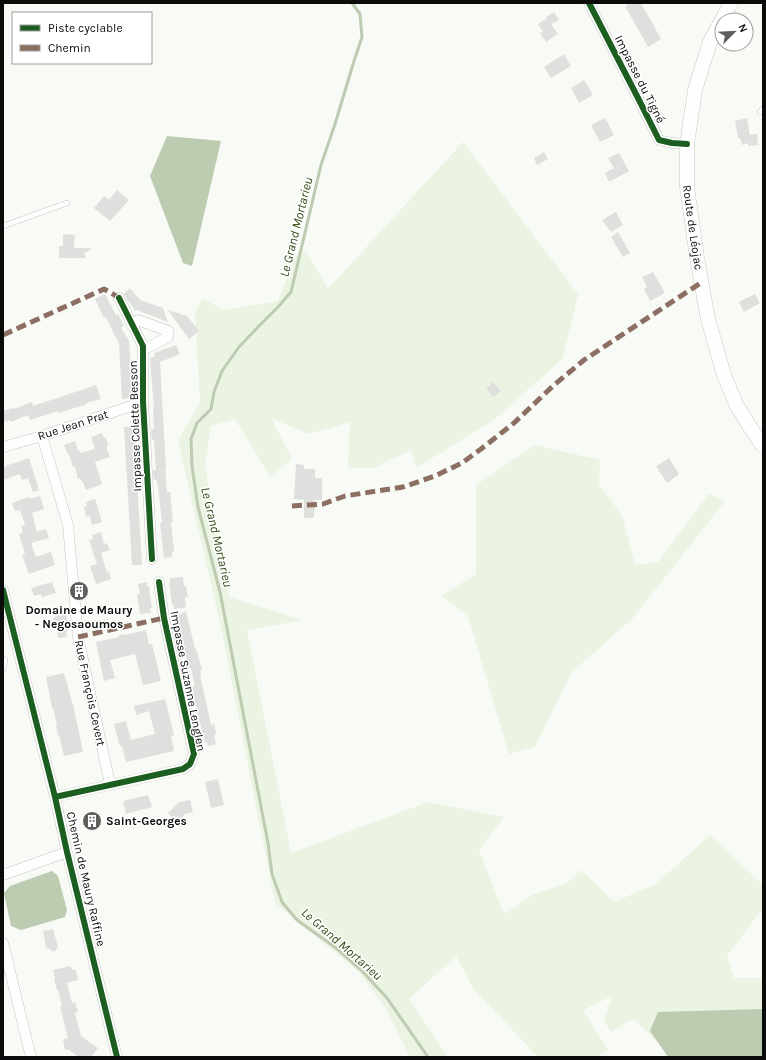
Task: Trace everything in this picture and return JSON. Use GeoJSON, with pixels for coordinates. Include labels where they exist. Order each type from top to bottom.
{"type":"FeatureCollection","features":[{"type":"Feature","properties":{"kind":"main road","name":"Route de Léojac"},"geometry":{"type":"LineString","coordinates":[[731,3],[710,42],[695,90],[687,144],[687,187],[697,258],[708,319],[724,375],[736,404],[763,446]]}},
{"type":"Feature","properties":{"kind":"street","name":"Impasse du Tigné"},"geometry":{"type":"LineString","coordinates":[[589,3],[659,140],[672,144],[687,144]]}},
{"type":"Feature","properties":{"kind":"street","name":"Impasse Colette Besson"},"geometry":{"type":"LineString","coordinates":[[118,298],[143,346],[143,402],[152,559]]}},
{"type":"Feature","properties":{"kind":"street","name":"Impasse Colette Besson"},"geometry":{"type":"LineString","coordinates":[[132,326],[138,320],[168,331],[168,337],[149,347],[143,346]]}},
{"type":"Feature","properties":{"kind":"street","name":"Rue Jean Prat"},"geometry":{"type":"LineString","coordinates":[[3,447],[42,436],[143,402]]}},
{"type":"Feature","properties":{"kind":"street","name":"Rue François Cevert"},"geometry":{"type":"LineString","coordinates":[[42,436],[68,526],[78,638],[110,784]]}},
{"type":"Feature","properties":{"kind":"street","name":"Impasse Suzanne Lenglen"},"geometry":{"type":"LineString","coordinates":[[55,797],[110,784],[183,770],[190,764],[194,754],[164,618],[159,582]]}},
{"type":"Feature","properties":{"kind":"street","name":"Chemin de Maury Raffine"},"geometry":{"type":"LineString","coordinates":[[3,590],[55,797],[117,1057]]}},
{"type":"Feature","properties":{"kind":"street"},"geometry":{"type":"LineString","coordinates":[[3,875],[67,852]]}},
{"type":"Feature","properties":{"kind":"street"},"geometry":{"type":"LineString","coordinates":[[3,943],[5,957],[31,1057]]}},
{"type":"Feature","properties":{"kind":"lane"},"geometry":{"type":"LineString","coordinates":[[3,226],[67,203]]}},
{"type":"Feature","properties":{"kind":"lane"},"geometry":{"type":"LineString","coordinates":[[3,659],[5,660],[3,669]]}},
{"type":"Feature","properties":{"kind":"shaded area"},"geometry":{"type":"Polygon","coordinates":[[[167,136],[221,141],[192,266],[183,263],[150,176],[167,136]]]}},
{"type":"Feature","properties":{"kind":"shaded area"},"geometry":{"type":"Polygon","coordinates":[[[463,142],[578,294],[563,358],[494,420],[416,468],[411,450],[373,468],[348,468],[350,422],[309,434],[271,418],[292,459],[270,477],[235,419],[211,426],[205,466],[229,597],[303,620],[247,630],[291,853],[428,802],[504,817],[479,850],[504,914],[534,894],[566,884],[581,870],[614,902],[656,884],[710,835],[763,885],[763,908],[727,956],[734,978],[763,978],[763,1057],[674,1057],[633,1019],[611,1032],[604,1021],[612,996],[583,1010],[608,1050],[597,1057],[538,1057],[473,988],[456,956],[409,999],[448,1057],[410,1057],[386,1009],[360,973],[275,903],[222,632],[178,441],[200,402],[195,313],[202,298],[224,310],[278,301],[296,256],[306,251],[328,289],[463,142]]]}},
{"type":"Feature","properties":{"kind":"shaded area"},"geometry":{"type":"Polygon","coordinates":[[[535,445],[600,460],[599,485],[622,515],[635,565],[658,562],[709,494],[725,501],[633,618],[572,672],[535,747],[509,754],[468,616],[442,596],[476,574],[476,485],[535,445]]]}},
{"type":"Feature","properties":{"kind":"shaded area"},"geometry":{"type":"Polygon","coordinates":[[[52,871],[58,876],[67,910],[65,917],[21,930],[11,926],[4,893],[10,886],[52,871]]]}},
{"type":"Feature","properties":{"kind":"shaded area"},"geometry":{"type":"Polygon","coordinates":[[[763,1009],[763,1057],[668,1057],[650,1031],[658,1012],[763,1009]]]}},
{"type":"Feature","properties":{"kind":"building"},"geometry":{"type":"Polygon","coordinates":[[[630,3],[641,3],[661,39],[648,47],[625,6],[630,3]]]}},
{"type":"Feature","properties":{"kind":"building"},"geometry":{"type":"Polygon","coordinates":[[[554,12],[559,20],[551,24],[558,34],[546,42],[540,33],[543,32],[538,24],[554,12]]]}},
{"type":"Feature","properties":{"kind":"building"},"geometry":{"type":"Polygon","coordinates":[[[564,54],[571,66],[551,78],[544,67],[564,54]]]}},
{"type":"Feature","properties":{"kind":"building"},"geometry":{"type":"Polygon","coordinates":[[[584,80],[593,95],[579,103],[571,88],[584,80]]]}},
{"type":"Feature","properties":{"kind":"building"},"geometry":{"type":"Polygon","coordinates":[[[605,118],[614,135],[600,142],[591,125],[605,118]]]}},
{"type":"Feature","properties":{"kind":"building"},"geometry":{"type":"Polygon","coordinates":[[[747,118],[750,135],[757,134],[758,145],[748,146],[748,143],[742,145],[740,138],[738,138],[735,121],[747,118]]]}},
{"type":"Feature","properties":{"kind":"building"},"geometry":{"type":"Polygon","coordinates":[[[544,152],[548,159],[537,165],[534,158],[544,152]]]}},
{"type":"Feature","properties":{"kind":"building"},"geometry":{"type":"Polygon","coordinates":[[[619,153],[629,171],[609,182],[605,173],[614,168],[608,158],[619,153]]]}},
{"type":"Feature","properties":{"kind":"building"},"geometry":{"type":"Polygon","coordinates":[[[117,190],[129,200],[110,221],[94,208],[104,196],[109,200],[117,190]]]}},
{"type":"Feature","properties":{"kind":"building"},"geometry":{"type":"Polygon","coordinates":[[[616,212],[623,225],[611,232],[602,220],[616,212]]]}},
{"type":"Feature","properties":{"kind":"building"},"geometry":{"type":"Polygon","coordinates":[[[618,232],[630,253],[623,257],[611,237],[618,232]]]}},
{"type":"Feature","properties":{"kind":"building"},"geometry":{"type":"Polygon","coordinates":[[[63,234],[75,235],[74,248],[92,248],[84,254],[86,258],[59,258],[59,246],[63,246],[63,234]]]}},
{"type":"Feature","properties":{"kind":"building"},"geometry":{"type":"Polygon","coordinates":[[[653,272],[665,293],[650,301],[644,289],[647,287],[642,277],[653,272]]]}},
{"type":"Feature","properties":{"kind":"building"},"geometry":{"type":"Polygon","coordinates":[[[130,288],[140,300],[163,308],[168,322],[134,310],[124,294],[130,288]]]}},
{"type":"Feature","properties":{"kind":"building"},"geometry":{"type":"Polygon","coordinates":[[[105,294],[116,315],[118,314],[124,326],[121,328],[129,341],[133,394],[131,394],[131,398],[122,399],[119,344],[106,317],[104,318],[95,299],[105,294]]]}},
{"type":"Feature","properties":{"kind":"building"},"geometry":{"type":"Polygon","coordinates":[[[755,294],[760,303],[744,312],[739,302],[755,294]]]}},
{"type":"Feature","properties":{"kind":"building"},"geometry":{"type":"Polygon","coordinates":[[[168,310],[187,316],[199,331],[189,339],[168,310]]]}},
{"type":"Feature","properties":{"kind":"building"},"geometry":{"type":"Polygon","coordinates":[[[176,345],[180,354],[160,362],[165,469],[167,492],[170,492],[174,552],[172,552],[172,557],[164,558],[158,485],[157,480],[154,480],[153,470],[156,470],[154,440],[152,440],[151,429],[154,429],[154,410],[150,358],[155,356],[154,353],[176,345]]]}},
{"type":"Feature","properties":{"kind":"building"},"geometry":{"type":"Polygon","coordinates":[[[493,382],[501,391],[494,397],[486,389],[493,382]]]}},
{"type":"Feature","properties":{"kind":"building"},"geometry":{"type":"Polygon","coordinates":[[[96,385],[101,399],[59,413],[58,411],[30,420],[28,415],[11,422],[10,420],[5,422],[3,411],[14,409],[32,402],[33,406],[96,385]]]}},
{"type":"Feature","properties":{"kind":"building"},"geometry":{"type":"Polygon","coordinates":[[[124,427],[134,427],[142,565],[132,565],[124,427]]]}},
{"type":"Feature","properties":{"kind":"building"},"geometry":{"type":"Polygon","coordinates":[[[102,433],[104,438],[106,438],[108,446],[106,447],[110,457],[95,462],[102,484],[86,490],[83,482],[80,478],[78,479],[75,467],[73,467],[69,454],[68,455],[64,445],[75,441],[80,453],[95,449],[91,437],[102,433]]]}},
{"type":"Feature","properties":{"kind":"building"},"geometry":{"type":"Polygon","coordinates":[[[29,458],[39,490],[33,492],[28,478],[22,480],[20,474],[3,480],[3,468],[6,467],[5,466],[29,458]]]}},
{"type":"Feature","properties":{"kind":"building"},"geometry":{"type":"Polygon","coordinates":[[[669,458],[679,474],[667,483],[656,466],[669,458]]]}},
{"type":"Feature","properties":{"kind":"building"},"geometry":{"type":"Polygon","coordinates":[[[296,464],[304,465],[304,469],[315,469],[315,478],[322,478],[322,500],[315,500],[314,518],[304,518],[304,500],[294,499],[296,464]]]}},
{"type":"Feature","properties":{"kind":"building"},"geometry":{"type":"Polygon","coordinates":[[[40,496],[44,509],[32,513],[37,532],[46,529],[49,538],[31,543],[36,557],[51,552],[55,565],[29,574],[22,555],[25,554],[19,534],[23,533],[21,526],[25,525],[20,510],[15,511],[12,503],[29,497],[30,499],[40,496]]]}},
{"type":"Feature","properties":{"kind":"building"},"geometry":{"type":"Polygon","coordinates":[[[95,499],[102,522],[92,525],[90,516],[86,517],[84,507],[87,506],[86,502],[95,499]]]}},
{"type":"Feature","properties":{"kind":"building"},"geometry":{"type":"Polygon","coordinates":[[[101,532],[104,544],[107,543],[110,550],[101,553],[107,573],[109,572],[111,579],[96,584],[90,566],[97,564],[89,540],[93,539],[92,535],[101,532]]]}},
{"type":"Feature","properties":{"kind":"building"},"geometry":{"type":"Polygon","coordinates":[[[183,577],[184,586],[186,586],[188,597],[185,597],[186,607],[174,609],[173,604],[172,605],[169,583],[170,578],[183,577]]]}},
{"type":"Feature","properties":{"kind":"building"},"geometry":{"type":"Polygon","coordinates":[[[52,582],[56,593],[42,597],[41,594],[34,596],[31,588],[52,582]]]}},
{"type":"Feature","properties":{"kind":"building"},"geometry":{"type":"Polygon","coordinates":[[[147,582],[147,587],[149,586],[152,608],[150,608],[151,613],[140,614],[137,594],[140,594],[138,584],[147,582]]]}},
{"type":"Feature","properties":{"kind":"building"},"geometry":{"type":"Polygon","coordinates":[[[62,606],[64,612],[66,612],[69,630],[66,632],[67,637],[58,638],[57,628],[54,628],[53,618],[55,618],[53,608],[62,606]]]}},
{"type":"Feature","properties":{"kind":"building"},"geometry":{"type":"Polygon","coordinates":[[[186,611],[195,649],[202,670],[200,671],[200,675],[211,725],[214,724],[216,734],[214,735],[216,744],[208,746],[207,742],[205,743],[193,695],[194,692],[192,687],[195,686],[191,668],[188,668],[183,642],[180,645],[176,626],[178,623],[176,616],[186,611]]]}},
{"type":"Feature","properties":{"kind":"building"},"geometry":{"type":"Polygon","coordinates":[[[146,630],[149,645],[152,644],[161,681],[143,685],[135,654],[110,660],[115,678],[104,681],[96,642],[119,637],[119,635],[126,635],[146,630]]]}},
{"type":"Feature","properties":{"kind":"building"},"geometry":{"type":"Polygon","coordinates":[[[64,673],[74,709],[83,752],[64,756],[46,677],[64,673]]]}},
{"type":"Feature","properties":{"kind":"building"},"geometry":{"type":"Polygon","coordinates":[[[165,699],[174,735],[171,736],[174,751],[126,762],[114,724],[126,721],[131,740],[155,734],[149,711],[136,715],[134,706],[165,699]]]}},
{"type":"Feature","properties":{"kind":"building"},"geometry":{"type":"Polygon","coordinates":[[[218,779],[224,805],[211,808],[205,782],[218,779]]]}},
{"type":"Feature","properties":{"kind":"building"},"geometry":{"type":"Polygon","coordinates":[[[148,795],[152,807],[126,814],[123,801],[148,795]]]}},
{"type":"Feature","properties":{"kind":"building"},"geometry":{"type":"Polygon","coordinates":[[[190,800],[193,812],[185,814],[177,822],[168,813],[179,802],[190,800]]]}},
{"type":"Feature","properties":{"kind":"building"},"geometry":{"type":"Polygon","coordinates":[[[53,929],[58,947],[54,952],[46,947],[43,931],[53,929]]]}},
{"type":"Feature","properties":{"kind":"building"},"geometry":{"type":"Polygon","coordinates":[[[70,966],[72,970],[76,970],[78,980],[67,983],[72,1003],[75,1002],[78,1012],[75,1013],[81,1036],[98,1048],[91,1057],[79,1057],[69,1050],[65,1050],[63,1039],[68,1038],[53,970],[70,966]]]}},
{"type":"Feature","properties":{"kind":"waterway","name":"Le Grand Mortarieu"},"geometry":{"type":"LineString","coordinates":[[352,3],[360,14],[362,37],[321,165],[291,292],[239,347],[222,371],[214,392],[211,409],[197,423],[191,439],[192,466],[198,507],[220,592],[268,843],[272,874],[282,902],[297,920],[336,948],[363,972],[387,998],[428,1057]]}},
{"type":"Feature","properties":{"kind":"marked path"},"geometry":{"type":"LineString","coordinates":[[292,506],[323,504],[345,496],[403,487],[435,476],[462,463],[514,423],[554,385],[584,360],[702,282]]}},
{"type":"Feature","properties":{"kind":"marked path"},"geometry":{"type":"LineString","coordinates":[[3,335],[104,289],[119,298]]}},
{"type":"Feature","properties":{"kind":"marked path"},"geometry":{"type":"LineString","coordinates":[[78,637],[164,618]]}},
{"type":"Feature","properties":{"kind":"cycle path"},"geometry":{"type":"LineString","coordinates":[[589,3],[659,140],[687,144]]}},
{"type":"Feature","properties":{"kind":"cycle path"},"geometry":{"type":"LineString","coordinates":[[119,298],[143,346],[143,402],[152,559]]}},
{"type":"Feature","properties":{"kind":"cycle path"},"geometry":{"type":"LineString","coordinates":[[55,797],[183,769],[190,764],[194,754],[164,618],[159,582]]}},
{"type":"Feature","properties":{"kind":"cycle path"},"geometry":{"type":"LineString","coordinates":[[3,590],[55,797],[117,1057]]}},
{"type":"Feature","properties":{"kind":"place","name":"Domaine de Maury - Negosaoumos"},"geometry":{"type":"Point","coordinates":[79,591]}},
{"type":"Feature","properties":{"kind":"place","name":"Saint-Georges"},"geometry":{"type":"Point","coordinates":[92,821]}}]}
